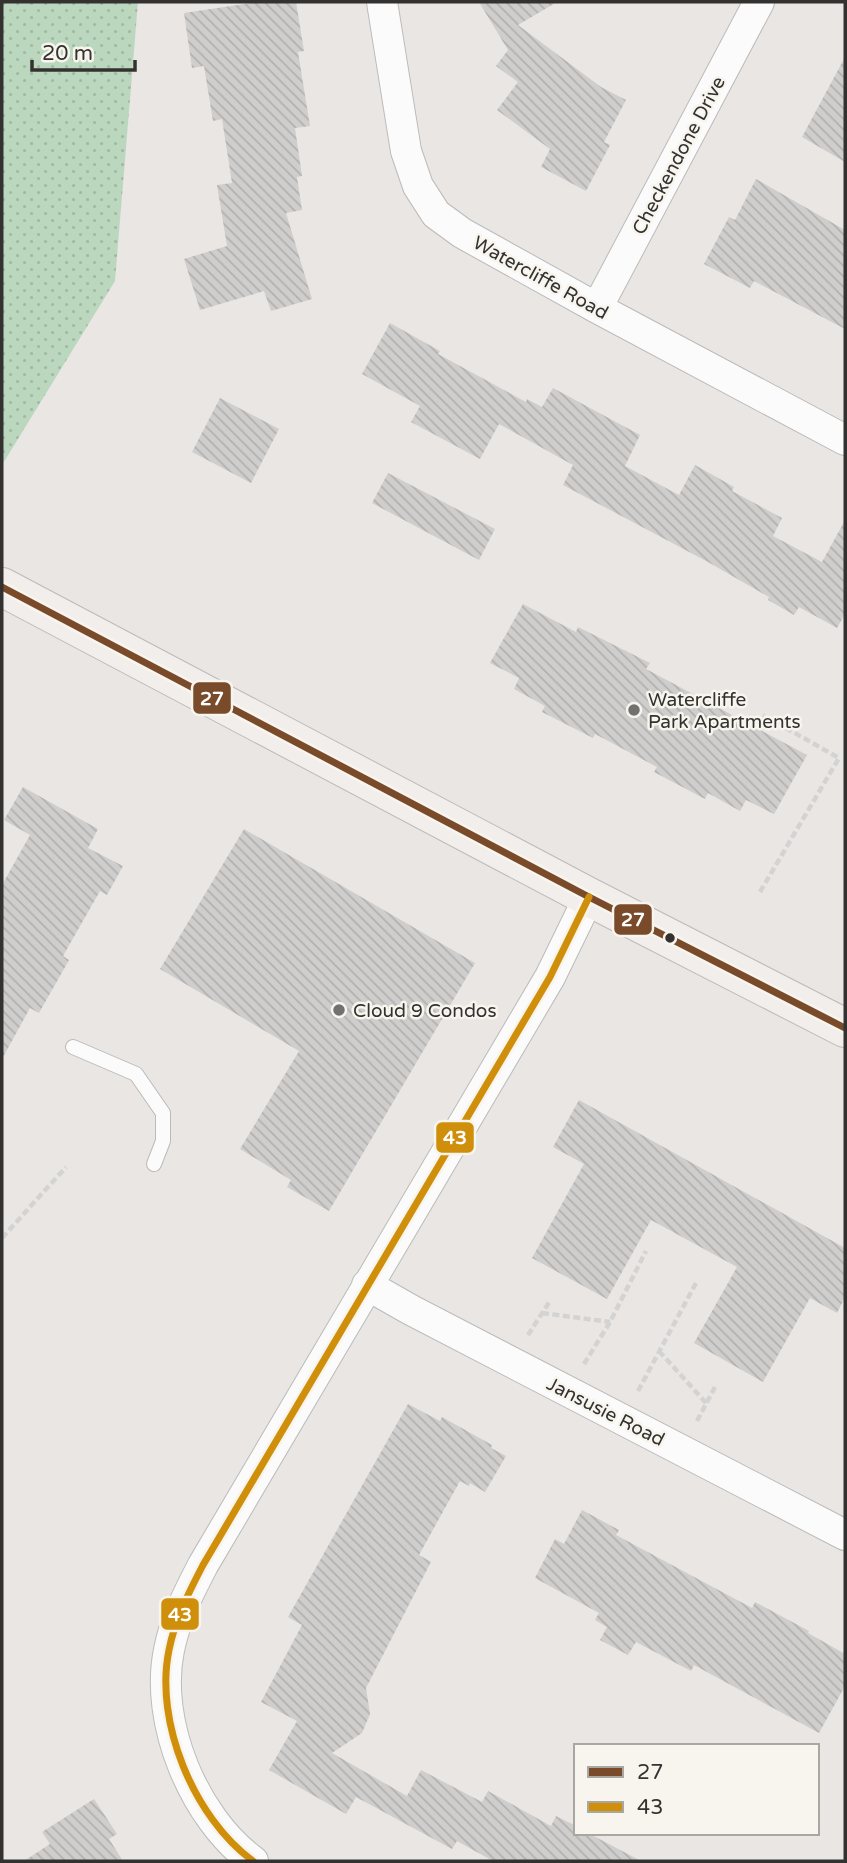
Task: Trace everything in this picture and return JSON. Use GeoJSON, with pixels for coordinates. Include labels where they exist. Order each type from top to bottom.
{"type":"FeatureCollection","features":[{"type":"Feature","properties":{"kind":"main road"},"geometry":{"type":"LineString","coordinates":[[2,587],[589,897],[845,1028]]}},
{"type":"Feature","properties":{"kind":"street","name":"Watercliffe Road"},"geometry":{"type":"LineString","coordinates":[[382,2],[406,151],[418,186],[436,214],[463,233],[597,308],[845,440]]}},
{"type":"Feature","properties":{"kind":"street","name":"Checkendone Drive"},"geometry":{"type":"LineString","coordinates":[[597,308],[759,2]]}},
{"type":"Feature","properties":{"kind":"street"},"geometry":{"type":"LineString","coordinates":[[253,1861],[215,1823],[202,1804],[182,1763],[169,1716],[166,1686],[169,1648],[182,1606],[203,1565],[550,977],[589,897]]}},
{"type":"Feature","properties":{"kind":"street","name":"Jansusie Road"},"geometry":{"type":"LineString","coordinates":[[367,1285],[845,1535]]}},
{"type":"Feature","properties":{"kind":"lane"},"geometry":{"type":"LineString","coordinates":[[73,1047],[136,1074],[150,1093],[163,1113],[163,1141],[154,1164]]}},
{"type":"Feature","properties":{"kind":"path"},"geometry":{"type":"LineString","coordinates":[[760,892],[839,758],[763,715]]}},
{"type":"Feature","properties":{"kind":"path"},"geometry":{"type":"LineString","coordinates":[[2,1238],[66,1167]]}},
{"type":"Feature","properties":{"kind":"path"},"geometry":{"type":"LineString","coordinates":[[568,1392],[610,1322],[646,1251]]}},
{"type":"Feature","properties":{"kind":"path"},"geometry":{"type":"LineString","coordinates":[[622,1420],[696,1283]]}},
{"type":"Feature","properties":{"kind":"path"},"geometry":{"type":"LineString","coordinates":[[512,1363],[550,1301]]}},
{"type":"Feature","properties":{"kind":"path"},"geometry":{"type":"LineString","coordinates":[[542,1313],[610,1322]]}},
{"type":"Feature","properties":{"kind":"path"},"geometry":{"type":"LineString","coordinates":[[659,1351],[707,1404]]}},
{"type":"Feature","properties":{"kind":"path"},"geometry":{"type":"LineString","coordinates":[[682,1450],[716,1385]]}},
{"type":"Feature","properties":{"kind":"green space"},"geometry":{"type":"Polygon","coordinates":[[[2,2],[138,2],[115,281],[2,465],[2,2]]]}},
{"type":"Feature","properties":{"kind":"building"},"geometry":{"type":"Polygon","coordinates":[[[257,2],[296,2],[304,51],[298,52],[310,126],[295,128],[302,176],[297,177],[302,210],[286,213],[312,299],[271,311],[264,291],[200,310],[184,259],[227,246],[217,185],[232,183],[222,119],[213,121],[204,66],[192,68],[184,13],[257,2]]]}},
{"type":"Feature","properties":{"kind":"building"},"geometry":{"type":"Polygon","coordinates":[[[479,2],[557,2],[518,25],[601,87],[626,100],[604,142],[610,145],[586,191],[541,167],[550,149],[497,110],[518,82],[496,66],[508,50],[479,2]]]}},
{"type":"Feature","properties":{"kind":"building"},"geometry":{"type":"Polygon","coordinates":[[[845,57],[845,162],[802,137],[845,57]]]}},
{"type":"Feature","properties":{"kind":"building"},"geometry":{"type":"Polygon","coordinates":[[[756,179],[845,230],[845,329],[754,281],[750,288],[704,264],[729,217],[735,220],[756,179]]]}},
{"type":"Feature","properties":{"kind":"building"},"geometry":{"type":"Polygon","coordinates":[[[390,323],[440,351],[438,354],[526,402],[527,399],[542,407],[553,388],[640,435],[625,466],[679,495],[695,465],[734,487],[732,491],[782,518],[773,536],[822,562],[845,520],[845,614],[837,628],[799,607],[794,615],[768,600],[769,597],[708,562],[563,485],[573,465],[499,424],[480,459],[411,422],[420,406],[362,374],[390,323]]]}},
{"type":"Feature","properties":{"kind":"building"},"geometry":{"type":"Polygon","coordinates":[[[220,398],[279,429],[251,483],[192,452],[220,398]]]}},
{"type":"Feature","properties":{"kind":"building"},"geometry":{"type":"Polygon","coordinates":[[[388,473],[495,529],[479,560],[372,503],[388,473]]]}},
{"type":"Feature","properties":{"kind":"building","name":"Watercliffe Park Apartments"},"geometry":{"type":"Polygon","coordinates":[[[523,604],[576,632],[578,627],[650,663],[646,669],[807,755],[774,814],[746,800],[740,811],[708,793],[705,799],[654,772],[657,767],[595,734],[593,738],[542,712],[545,706],[514,689],[519,678],[490,663],[523,604]]]}},
{"type":"Feature","properties":{"kind":"building"},"geometry":{"type":"Polygon","coordinates":[[[23,787],[98,829],[88,848],[123,866],[107,895],[100,891],[63,956],[69,960],[39,1013],[30,1008],[2,1059],[2,885],[30,835],[4,820],[23,787]]]}},
{"type":"Feature","properties":{"kind":"building","name":"Cloud 9 Condos"},"geometry":{"type":"Polygon","coordinates":[[[244,829],[475,963],[329,1211],[287,1187],[291,1180],[240,1149],[299,1051],[160,969],[244,829]]]}},
{"type":"Feature","properties":{"kind":"building"},"geometry":{"type":"Polygon","coordinates":[[[579,1100],[845,1248],[845,1297],[837,1313],[810,1298],[763,1382],[694,1343],[737,1267],[651,1220],[607,1299],[532,1258],[584,1164],[553,1147],[579,1100]]]}},
{"type":"Feature","properties":{"kind":"building"},"geometry":{"type":"Polygon","coordinates":[[[408,1404],[440,1421],[442,1417],[492,1445],[491,1448],[506,1456],[485,1492],[470,1483],[469,1486],[460,1481],[419,1555],[431,1562],[366,1688],[370,1714],[362,1733],[332,1753],[407,1796],[421,1770],[482,1802],[488,1791],[551,1826],[556,1816],[574,1825],[574,1835],[592,1835],[641,1861],[493,1861],[457,1841],[452,1849],[356,1797],[346,1814],[269,1770],[297,1721],[261,1702],[302,1625],[288,1617],[408,1404]]]}},
{"type":"Feature","properties":{"kind":"building"},"geometry":{"type":"Polygon","coordinates":[[[582,1510],[619,1530],[616,1535],[752,1608],[755,1602],[845,1654],[845,1686],[819,1733],[694,1665],[691,1671],[636,1642],[628,1655],[600,1640],[607,1627],[595,1620],[599,1613],[535,1578],[555,1539],[564,1544],[582,1510]]]}},
{"type":"Feature","properties":{"kind":"building"},"geometry":{"type":"Polygon","coordinates":[[[94,1799],[117,1834],[109,1839],[123,1861],[24,1861],[50,1844],[42,1832],[94,1799]]]}},
{"type":"Feature","properties":{"kind":"transit line","name":"27"},"geometry":{"type":"LineString","coordinates":[[2,587],[589,897],[845,1028]]}},
{"type":"Feature","properties":{"kind":"transit line","name":"43"},"geometry":{"type":"LineString","coordinates":[[253,1861],[232,1843],[213,1820],[183,1766],[173,1737],[166,1678],[175,1627],[203,1565],[550,977],[589,897]]}},
{"type":"Feature","properties":{"kind":"place","name":"Watercliffe Park Apartments"},"geometry":{"type":"Point","coordinates":[634,710]}},
{"type":"Feature","properties":{"kind":"place","name":"Cloud 9 Condos"},"geometry":{"type":"Point","coordinates":[339,1010]}}]}
